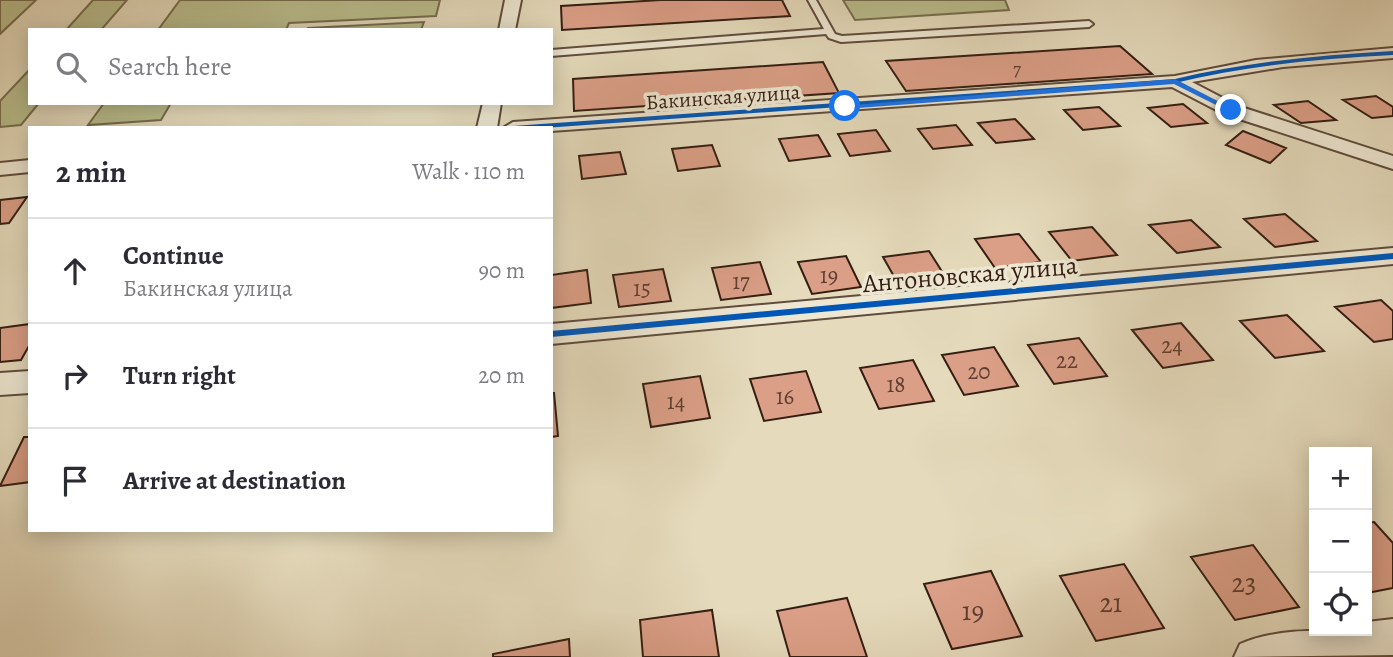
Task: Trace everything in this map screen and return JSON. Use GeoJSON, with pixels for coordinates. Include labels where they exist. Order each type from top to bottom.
{"type":"FeatureCollection","features":[{"type":"Feature","properties":{"kind":"street"},"geometry":{"type":"LineString","coordinates":[[507,28],[513,0]]}},
{"type":"Feature","properties":{"kind":"street","name":"Бакинская улица"},"geometry":{"type":"LineString","coordinates":[[542,126],[1175,82],[1224,68],[1277,60],[1393,53]]}},
{"type":"Feature","properties":{"kind":"street"},"geometry":{"type":"LineString","coordinates":[[1175,82],[1231,110],[1393,163]]}},
{"type":"Feature","properties":{"kind":"street"},"geometry":{"type":"LineString","coordinates":[[487,126],[492,105]]}},
{"type":"Feature","properties":{"kind":"street"},"geometry":{"type":"LineString","coordinates":[[0,169],[28,166]]}},
{"type":"Feature","properties":{"kind":"street","name":"Антоновская улица"},"geometry":{"type":"LineString","coordinates":[[553,334],[1393,256]]}},
{"type":"Feature","properties":{"kind":"street"},"geometry":{"type":"LineString","coordinates":[[0,384],[28,382]]}},
{"type":"Feature","properties":{"kind":"street"},"geometry":{"type":"LineString","coordinates":[[1253,657],[1393,637]]}},
{"type":"Feature","properties":{"kind":"lane"},"geometry":{"type":"LineString","coordinates":[[811,0],[828,31],[841,39],[1089,24]]}},
{"type":"Feature","properties":{"kind":"lane"},"geometry":{"type":"LineString","coordinates":[[553,53],[828,31]]}},
{"type":"Feature","properties":{"kind":"green space"},"geometry":{"type":"Polygon","coordinates":[[[0,0],[36,0],[0,34],[0,0]]]}},
{"type":"Feature","properties":{"kind":"green space"},"geometry":{"type":"Polygon","coordinates":[[[93,0],[127,0],[103,28],[68,28],[93,0]]]}},
{"type":"Feature","properties":{"kind":"green space"},"geometry":{"type":"Polygon","coordinates":[[[180,0],[440,0],[436,16],[289,23],[287,28],[159,28],[180,0]]]}},
{"type":"Feature","properties":{"kind":"green space"},"geometry":{"type":"Polygon","coordinates":[[[843,0],[1005,0],[1009,10],[855,20],[843,0]]]}},
{"type":"Feature","properties":{"kind":"green space"},"geometry":{"type":"Polygon","coordinates":[[[424,22],[422,28],[308,28],[424,22]]]}},
{"type":"Feature","properties":{"kind":"green space"},"geometry":{"type":"Polygon","coordinates":[[[28,71],[28,105],[37,105],[21,125],[0,127],[0,101],[28,71]]]}},
{"type":"Feature","properties":{"kind":"green space"},"geometry":{"type":"Polygon","coordinates":[[[103,105],[170,105],[161,120],[88,125],[103,105]]]}},
{"type":"Feature","properties":{"kind":"building"},"geometry":{"type":"Polygon","coordinates":[[[661,0],[782,0],[790,16],[562,30],[561,6],[661,0]]]}},
{"type":"Feature","properties":{"kind":"building"},"geometry":{"type":"Polygon","coordinates":[[[1120,46],[1152,74],[906,91],[886,61],[1120,46]]]}},
{"type":"Feature","properties":{"kind":"building"},"geometry":{"type":"Polygon","coordinates":[[[823,62],[839,93],[574,111],[573,79],[823,62]]]}},
{"type":"Feature","properties":{"kind":"building"},"geometry":{"type":"Polygon","coordinates":[[[1376,96],[1393,107],[1393,116],[1372,118],[1343,100],[1376,96]]]}},
{"type":"Feature","properties":{"kind":"building"},"geometry":{"type":"Polygon","coordinates":[[[1308,101],[1336,120],[1301,123],[1274,105],[1308,101]]]}},
{"type":"Feature","properties":{"kind":"building"},"geometry":{"type":"Polygon","coordinates":[[[1183,104],[1207,123],[1171,127],[1148,108],[1183,104]]]}},
{"type":"Feature","properties":{"kind":"building"},"geometry":{"type":"Polygon","coordinates":[[[1099,107],[1120,126],[1083,130],[1064,110],[1099,107]]]}},
{"type":"Feature","properties":{"kind":"building"},"geometry":{"type":"Polygon","coordinates":[[[1015,119],[1034,139],[996,143],[978,123],[1015,119]]]}},
{"type":"Feature","properties":{"kind":"building"},"geometry":{"type":"Polygon","coordinates":[[[956,125],[972,145],[933,149],[918,129],[956,125]]]}},
{"type":"Feature","properties":{"kind":"building"},"geometry":{"type":"Polygon","coordinates":[[[876,130],[890,151],[850,156],[838,134],[876,130]]]}},
{"type":"Feature","properties":{"kind":"building"},"geometry":{"type":"Polygon","coordinates":[[[1243,131],[1286,148],[1270,163],[1226,145],[1243,131]]]}},
{"type":"Feature","properties":{"kind":"building"},"geometry":{"type":"Polygon","coordinates":[[[818,135],[830,156],[789,161],[779,139],[818,135]]]}},
{"type":"Feature","properties":{"kind":"building"},"geometry":{"type":"Polygon","coordinates":[[[712,145],[720,166],[678,171],[672,149],[712,145]]]}},
{"type":"Feature","properties":{"kind":"building"},"geometry":{"type":"Polygon","coordinates":[[[620,152],[626,174],[582,179],[579,156],[620,152]]]}},
{"type":"Feature","properties":{"kind":"building"},"geometry":{"type":"Polygon","coordinates":[[[27,197],[9,223],[0,224],[0,200],[27,197]]]}},
{"type":"Feature","properties":{"kind":"building"},"geometry":{"type":"Polygon","coordinates":[[[1285,214],[1317,241],[1275,247],[1244,219],[1285,214]]]}},
{"type":"Feature","properties":{"kind":"building"},"geometry":{"type":"Polygon","coordinates":[[[1191,220],[1220,247],[1177,253],[1149,225],[1191,220]]]}},
{"type":"Feature","properties":{"kind":"building"},"geometry":{"type":"Polygon","coordinates":[[[1092,227],[1117,255],[1072,261],[1049,232],[1092,227]]]}},
{"type":"Feature","properties":{"kind":"building"},"geometry":{"type":"Polygon","coordinates":[[[1019,234],[1041,262],[995,268],[975,239],[1019,234]]]}},
{"type":"Feature","properties":{"kind":"building"},"geometry":{"type":"Polygon","coordinates":[[[929,251],[948,281],[900,287],[883,257],[929,251]]]}},
{"type":"Feature","properties":{"kind":"building"},"geometry":{"type":"Polygon","coordinates":[[[846,256],[861,287],[812,294],[798,262],[846,256]]]}},
{"type":"Feature","properties":{"kind":"building"},"geometry":{"type":"Polygon","coordinates":[[[760,262],[771,294],[721,300],[712,268],[760,262]]]}},
{"type":"Feature","properties":{"kind":"building"},"geometry":{"type":"Polygon","coordinates":[[[663,269],[671,301],[619,307],[613,275],[663,269]]]}},
{"type":"Feature","properties":{"kind":"building"},"geometry":{"type":"Polygon","coordinates":[[[587,270],[591,303],[553,308],[553,275],[587,270]]]}},
{"type":"Feature","properties":{"kind":"building"},"geometry":{"type":"Polygon","coordinates":[[[1381,300],[1393,311],[1393,339],[1374,342],[1335,307],[1381,300]]]}},
{"type":"Feature","properties":{"kind":"building"},"geometry":{"type":"Polygon","coordinates":[[[1287,315],[1324,351],[1275,358],[1240,321],[1287,315]]]}},
{"type":"Feature","properties":{"kind":"building"},"geometry":{"type":"Polygon","coordinates":[[[1181,323],[1213,360],[1163,368],[1132,330],[1181,323]]]}},
{"type":"Feature","properties":{"kind":"building"},"geometry":{"type":"Polygon","coordinates":[[[28,324],[28,348],[21,360],[0,362],[0,328],[28,324]]]}},
{"type":"Feature","properties":{"kind":"building"},"geometry":{"type":"Polygon","coordinates":[[[1079,338],[1107,376],[1054,384],[1028,345],[1079,338]]]}},
{"type":"Feature","properties":{"kind":"building"},"geometry":{"type":"Polygon","coordinates":[[[994,347],[1018,386],[964,395],[942,355],[994,347]]]}},
{"type":"Feature","properties":{"kind":"building"},"geometry":{"type":"Polygon","coordinates":[[[913,360],[934,401],[879,409],[860,368],[913,360]]]}},
{"type":"Feature","properties":{"kind":"building"},"geometry":{"type":"Polygon","coordinates":[[[806,371],[821,412],[764,421],[750,379],[806,371]]]}},
{"type":"Feature","properties":{"kind":"building"},"geometry":{"type":"Polygon","coordinates":[[[700,376],[710,418],[651,427],[643,384],[700,376]]]}},
{"type":"Feature","properties":{"kind":"building"},"geometry":{"type":"Polygon","coordinates":[[[553,393],[554,393],[558,436],[553,437],[553,393]]]}},
{"type":"Feature","properties":{"kind":"building"},"geometry":{"type":"Polygon","coordinates":[[[24,437],[28,437],[28,482],[0,486],[24,437]]]}},
{"type":"Feature","properties":{"kind":"building"},"geometry":{"type":"Polygon","coordinates":[[[1372,522],[1393,543],[1393,588],[1372,592],[1372,573],[1372,522]]]}},
{"type":"Feature","properties":{"kind":"building"},"geometry":{"type":"Polygon","coordinates":[[[1253,545],[1299,607],[1235,620],[1191,557],[1253,545]]]}},
{"type":"Feature","properties":{"kind":"building"},"geometry":{"type":"Polygon","coordinates":[[[1124,564],[1164,628],[1096,641],[1060,576],[1124,564]]]}},
{"type":"Feature","properties":{"kind":"building"},"geometry":{"type":"Polygon","coordinates":[[[991,571],[1022,636],[952,649],[924,584],[991,571]]]}},
{"type":"Feature","properties":{"kind":"building"},"geometry":{"type":"Polygon","coordinates":[[[847,598],[867,657],[790,657],[777,611],[847,598]]]}},
{"type":"Feature","properties":{"kind":"building"},"geometry":{"type":"Polygon","coordinates":[[[712,610],[719,657],[643,657],[640,620],[712,610]]]}},
{"type":"Feature","properties":{"kind":"building"},"geometry":{"type":"Polygon","coordinates":[[[569,639],[570,657],[493,657],[493,654],[569,639]]]}},
{"type":"Feature","properties":{"kind":"cycle path"},"geometry":{"type":"LineString","coordinates":[[541,126],[1175,81],[1256,65],[1393,53]]}},
{"type":"Feature","properties":{"kind":"cycle path"},"geometry":{"type":"LineString","coordinates":[[553,334],[1393,256]]}},
{"type":"Feature","properties":{"kind":"route"},"geometry":{"type":"LineString","coordinates":[[845,106],[1175,82],[1231,110]]}}]}
